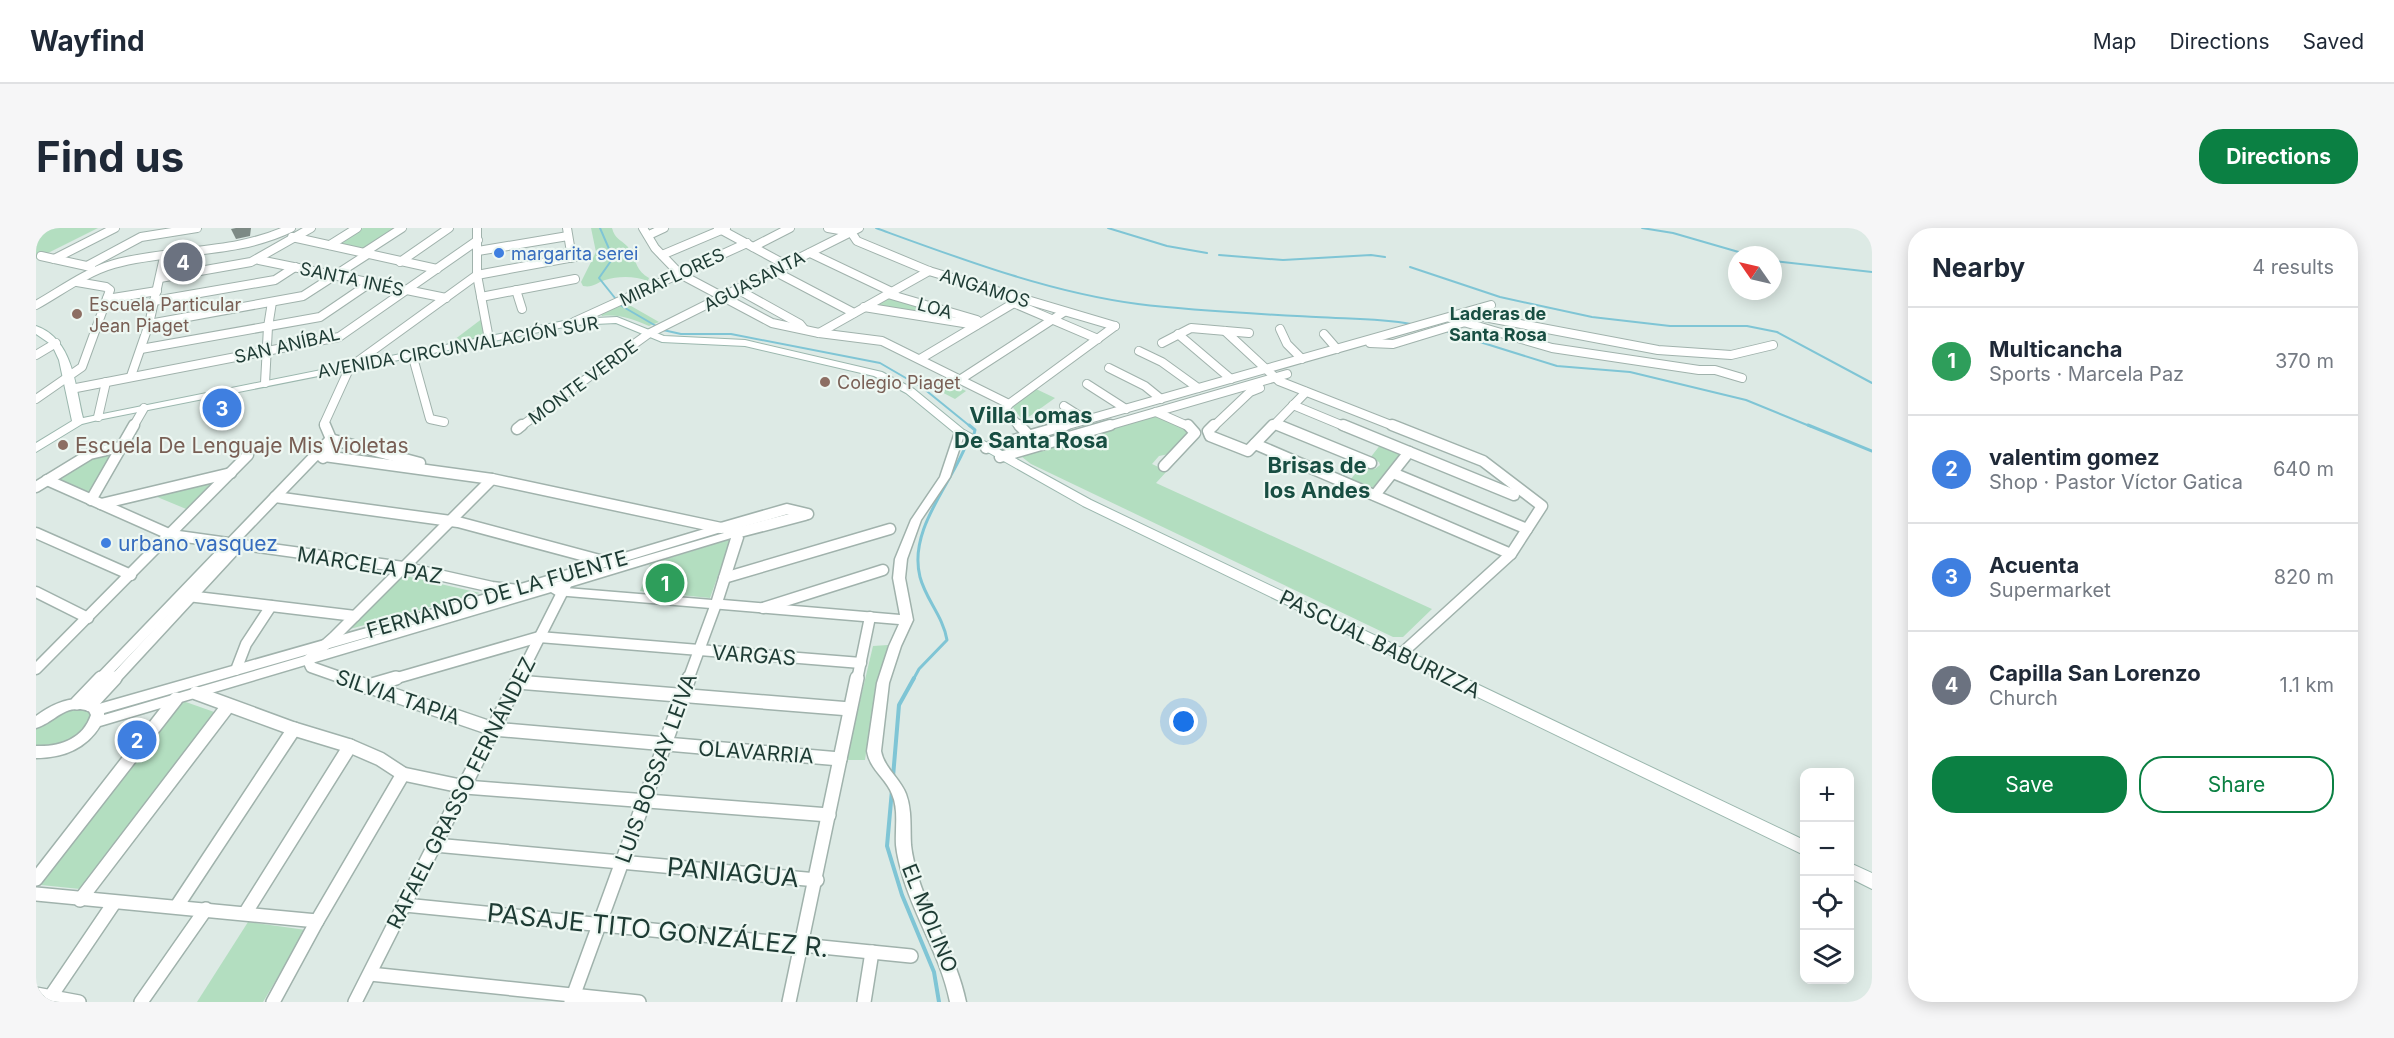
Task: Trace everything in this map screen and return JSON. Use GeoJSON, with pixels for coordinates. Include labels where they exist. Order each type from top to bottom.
{"type":"FeatureCollection","features":[{"type":"Feature","properties":{"kind":"main road","name":"AVENIDA CIRCUNVALACIÓN SUR"},"geometry":{"type":"LineString","coordinates":[[36,448],[78,422],[98,417],[597,316],[656,330],[662,339],[728,340],[862,368],[893,380],[910,390],[960,432]]}},
{"type":"Feature","properties":{"kind":"main road"},"geometry":{"type":"LineString","coordinates":[[36,329],[56,343],[70,384],[78,422]]}},
{"type":"Feature","properties":{"kind":"main road","name":"PASCUAL BABURIZZA"},"geometry":{"type":"LineString","coordinates":[[960,432],[1000,457],[1087,503],[1800,846]]}},
{"type":"Feature","properties":{"kind":"main road"},"geometry":{"type":"LineString","coordinates":[[1854,872],[1872,881]]}},
{"type":"Feature","properties":{"kind":"street"},"geometry":{"type":"LineString","coordinates":[[54,260],[115,228]]}},
{"type":"Feature","properties":{"kind":"street"},"geometry":{"type":"LineString","coordinates":[[87,266],[141,237],[172,230],[197,228]]}},
{"type":"Feature","properties":{"kind":"street"},"geometry":{"type":"LineString","coordinates":[[36,305],[103,268],[257,241],[291,228]]}},
{"type":"Feature","properties":{"kind":"street"},"geometry":{"type":"LineString","coordinates":[[160,278],[259,260],[311,228]]}},
{"type":"Feature","properties":{"kind":"street"},"geometry":{"type":"LineString","coordinates":[[330,245],[357,228]]}},
{"type":"Feature","properties":{"kind":"street"},"geometry":{"type":"LineString","coordinates":[[149,324],[303,296],[402,228]]}},
{"type":"Feature","properties":{"kind":"street"},"geometry":{"type":"LineString","coordinates":[[400,262],[449,228]]}},
{"type":"Feature","properties":{"kind":"street"},"geometry":{"type":"LineString","coordinates":[[477,228],[477,275],[489,339]]}},
{"type":"Feature","properties":{"kind":"street"},"geometry":{"type":"LineString","coordinates":[[664,228],[646,231],[662,255],[680,274],[772,323],[819,333],[882,341],[1010,404]]}},
{"type":"Feature","properties":{"kind":"street","name":"MIRAFLORES"},"geometry":{"type":"LineString","coordinates":[[597,316],[680,274],[790,228]]}},
{"type":"Feature","properties":{"kind":"street","name":"AGUASANTA"},"geometry":{"type":"LineString","coordinates":[[656,330],[859,228]]}},
{"type":"Feature","properties":{"kind":"street"},"geometry":{"type":"LineString","coordinates":[[662,255],[722,229],[786,265]]}},
{"type":"Feature","properties":{"kind":"street"},"geometry":{"type":"LineString","coordinates":[[829,229],[851,232],[857,242]]}},
{"type":"Feature","properties":{"kind":"street"},"geometry":{"type":"LineString","coordinates":[[829,229],[837,239]]}},
{"type":"Feature","properties":{"kind":"street"},"geometry":{"type":"LineString","coordinates":[[478,251],[567,232],[572,258]]}},
{"type":"Feature","properties":{"kind":"street"},"geometry":{"type":"LineString","coordinates":[[280,234],[437,269]]}},
{"type":"Feature","properties":{"kind":"street","name":"ANGAMOS"},"geometry":{"type":"LineString","coordinates":[[837,239],[857,242],[929,271],[1016,301],[1115,326],[1098,339]]}},
{"type":"Feature","properties":{"kind":"street","name":"SAN ANÍBAL"},"geometry":{"type":"LineString","coordinates":[[70,384],[106,382],[339,337],[478,240]]}},
{"type":"Feature","properties":{"kind":"street","name":"LOA"},"geometry":{"type":"LineString","coordinates":[[810,253],[890,293],[980,323]]}},
{"type":"Feature","properties":{"kind":"street"},"geometry":{"type":"LineString","coordinates":[[465,475],[335,441],[324,424],[350,367],[477,275],[585,255]]}},
{"type":"Feature","properties":{"kind":"street"},"geometry":{"type":"LineString","coordinates":[[41,256],[103,268]]}},
{"type":"Feature","properties":{"kind":"street"},"geometry":{"type":"LineString","coordinates":[[131,376],[149,324],[164,257]]}},
{"type":"Feature","properties":{"kind":"street","name":"SANTA INÉS"},"geometry":{"type":"LineString","coordinates":[[259,260],[446,298]]}},
{"type":"Feature","properties":{"kind":"street"},"geometry":{"type":"LineString","coordinates":[[154,301],[275,280],[296,267]]}},
{"type":"Feature","properties":{"kind":"street"},"geometry":{"type":"LineString","coordinates":[[774,271],[854,313]]}},
{"type":"Feature","properties":{"kind":"street"},"geometry":{"type":"LineString","coordinates":[[819,333],[929,271]]}},
{"type":"Feature","properties":{"kind":"street"},"geometry":{"type":"LineString","coordinates":[[481,297],[575,279]]}},
{"type":"Feature","properties":{"kind":"street"},"geometry":{"type":"LineString","coordinates":[[36,399],[70,384],[82,367],[110,290],[106,287],[77,282]]}},
{"type":"Feature","properties":{"kind":"street"},"geometry":{"type":"LineString","coordinates":[[141,349],[320,317],[370,283]]}},
{"type":"Feature","properties":{"kind":"street"},"geometry":{"type":"LineString","coordinates":[[516,290],[522,309]]}},
{"type":"Feature","properties":{"kind":"street"},"geometry":{"type":"LineString","coordinates":[[737,290],[800,324],[805,330]]}},
{"type":"Feature","properties":{"kind":"street"},"geometry":{"type":"LineString","coordinates":[[107,299],[157,291]]}},
{"type":"Feature","properties":{"kind":"street"},"geometry":{"type":"LineString","coordinates":[[920,359],[1016,301],[1052,320],[1098,339]]}},
{"type":"Feature","properties":{"kind":"street"},"geometry":{"type":"LineString","coordinates":[[265,383],[268,327],[272,302]]}},
{"type":"Feature","properties":{"kind":"street"},"geometry":{"type":"LineString","coordinates":[[986,448],[1491,305]]}},
{"type":"Feature","properties":{"kind":"street"},"geometry":{"type":"LineString","coordinates":[[864,307],[980,323]]}},
{"type":"Feature","properties":{"kind":"street"},"geometry":{"type":"LineString","coordinates":[[1362,342],[1393,344],[1506,311]]}},
{"type":"Feature","properties":{"kind":"street"},"geometry":{"type":"LineString","coordinates":[[961,379],[1064,312]]}},
{"type":"Feature","properties":{"kind":"street"},"geometry":{"type":"LineString","coordinates":[[1469,312],[1484,317],[1658,350],[1731,355],[1773,345]]}},
{"type":"Feature","properties":{"kind":"street"},"geometry":{"type":"LineString","coordinates":[[1450,318],[1576,352],[1715,370],[1742,378]]}},
{"type":"Feature","properties":{"kind":"street"},"geometry":{"type":"LineString","coordinates":[[1162,343],[1191,328],[1249,333]]}},
{"type":"Feature","properties":{"kind":"street"},"geometry":{"type":"LineString","coordinates":[[1280,329],[1287,344],[1302,359]]}},
{"type":"Feature","properties":{"kind":"street","name":"MONTE VERDE"},"geometry":{"type":"LineString","coordinates":[[517,429],[656,330]]}},
{"type":"Feature","properties":{"kind":"street"},"geometry":{"type":"LineString","coordinates":[[1225,331],[1267,369],[1306,392],[1483,461],[1542,506],[1511,554],[1401,654]]}},
{"type":"Feature","properties":{"kind":"street"},"geometry":{"type":"LineString","coordinates":[[1576,352],[1578,333]]}},
{"type":"Feature","properties":{"kind":"street"},"geometry":{"type":"LineString","coordinates":[[1178,334],[1231,379]]}},
{"type":"Feature","properties":{"kind":"street"},"geometry":{"type":"LineString","coordinates":[[1324,334],[1337,349]]}},
{"type":"Feature","properties":{"kind":"street"},"geometry":{"type":"LineString","coordinates":[[1038,446],[1009,415],[1006,408],[1098,339]]}},
{"type":"Feature","properties":{"kind":"street"},"geometry":{"type":"LineString","coordinates":[[36,355],[40,348],[56,343]]}},
{"type":"Feature","properties":{"kind":"street"},"geometry":{"type":"LineString","coordinates":[[1658,350],[1662,363]]}},
{"type":"Feature","properties":{"kind":"street"},"geometry":{"type":"LineString","coordinates":[[1139,351],[1162,362],[1198,388]]}},
{"type":"Feature","properties":{"kind":"street"},"geometry":{"type":"LineString","coordinates":[[412,354],[430,419],[444,422]]}},
{"type":"Feature","properties":{"kind":"street"},"geometry":{"type":"LineString","coordinates":[[1702,354],[1715,370]]}},
{"type":"Feature","properties":{"kind":"street"},"geometry":{"type":"LineString","coordinates":[[1109,368],[1145,386],[1161,399]]}},
{"type":"Feature","properties":{"kind":"street"},"geometry":{"type":"LineString","coordinates":[[1000,457],[1281,377]]}},
{"type":"Feature","properties":{"kind":"street"},"geometry":{"type":"LineString","coordinates":[[1281,377],[1250,392],[1208,431],[1210,436],[1248,451],[1306,392]]}},
{"type":"Feature","properties":{"kind":"street"},"geometry":{"type":"LineString","coordinates":[[98,417],[106,382]]}},
{"type":"Feature","properties":{"kind":"street"},"geometry":{"type":"LineString","coordinates":[[1087,384],[1126,409]]}},
{"type":"Feature","properties":{"kind":"street"},"geometry":{"type":"LineString","coordinates":[[1293,405],[1514,495]]}},
{"type":"Feature","properties":{"kind":"street"},"geometry":{"type":"LineString","coordinates":[[1064,406],[1086,420]]}},
{"type":"Feature","properties":{"kind":"street"},"geometry":{"type":"LineString","coordinates":[[96,502],[144,408]]}},
{"type":"Feature","properties":{"kind":"street"},"geometry":{"type":"LineString","coordinates":[[1156,412],[1188,425],[1196,433],[1164,466]]}},
{"type":"Feature","properties":{"kind":"street"},"geometry":{"type":"LineString","coordinates":[[1106,414],[1114,424]]}},
{"type":"Feature","properties":{"kind":"street"},"geometry":{"type":"LineString","coordinates":[[1275,424],[1371,463]]}},
{"type":"Feature","properties":{"kind":"street"},"geometry":{"type":"LineString","coordinates":[[564,588],[716,604],[907,620],[899,578],[901,559],[916,520],[945,477],[960,432]]}},
{"type":"Feature","properties":{"kind":"street"},"geometry":{"type":"LineString","coordinates":[[36,764],[39,752],[76,743],[85,736],[90,710],[181,594],[234,545],[335,441]]}},
{"type":"Feature","properties":{"kind":"street"},"geometry":{"type":"LineString","coordinates":[[1255,444],[1511,554]]}},
{"type":"Feature","properties":{"kind":"street"},"geometry":{"type":"LineString","coordinates":[[36,487],[90,454],[124,446]]}},
{"type":"Feature","properties":{"kind":"street"},"geometry":{"type":"LineString","coordinates":[[1375,495],[1409,452]]}},
{"type":"Feature","properties":{"kind":"street"},"geometry":{"type":"LineString","coordinates":[[38,665],[171,535],[248,455]]}},
{"type":"Feature","properties":{"kind":"street"},"geometry":{"type":"LineString","coordinates":[[322,456],[492,479],[721,528],[736,534]]}},
{"type":"Feature","properties":{"kind":"street"},"geometry":{"type":"LineString","coordinates":[[96,502],[232,473]]}},
{"type":"Feature","properties":{"kind":"street"},"geometry":{"type":"LineString","coordinates":[[1393,473],[1527,529]]}},
{"type":"Feature","properties":{"kind":"street"},"geometry":{"type":"LineString","coordinates":[[308,660],[328,644],[492,479]]}},
{"type":"Feature","properties":{"kind":"street","name":"MARCELA PAZ"},"geometry":{"type":"LineString","coordinates":[[47,480],[171,535],[403,567],[515,590],[546,590]]}},
{"type":"Feature","properties":{"kind":"street"},"geometry":{"type":"LineString","coordinates":[[279,498],[450,520],[626,567]]}},
{"type":"Feature","properties":{"kind":"street","name":"FERNANDO DE LA FUENTE"},"geometry":{"type":"LineString","coordinates":[[787,509],[808,514],[626,567],[564,588],[546,590],[176,699],[90,710],[328,644],[787,509]]}},
{"type":"Feature","properties":{"kind":"street"},"geometry":{"type":"LineString","coordinates":[[724,578],[890,529]]}},
{"type":"Feature","properties":{"kind":"street"},"geometry":{"type":"LineString","coordinates":[[36,533],[131,575]]}},
{"type":"Feature","properties":{"kind":"street","name":"LUIS BOSSAY LEIVA"},"geometry":{"type":"LineString","coordinates":[[572,999],[716,604],[737,538],[736,534]]}},
{"type":"Feature","properties":{"kind":"street"},"geometry":{"type":"LineString","coordinates":[[36,723],[56,709],[90,710],[193,596],[234,545]]}},
{"type":"Feature","properties":{"kind":"street"},"geometry":{"type":"LineString","coordinates":[[763,608],[883,570]]}},
{"type":"Feature","properties":{"kind":"street","name":"RAFAEL GRASSO FERNÁNDEZ"},"geometry":{"type":"LineString","coordinates":[[355,1002],[564,588]]}},
{"type":"Feature","properties":{"kind":"street"},"geometry":{"type":"LineString","coordinates":[[36,592],[88,618]]}},
{"type":"Feature","properties":{"kind":"street"},"geometry":{"type":"LineString","coordinates":[[181,594],[355,616]]}},
{"type":"Feature","properties":{"kind":"street"},"geometry":{"type":"LineString","coordinates":[[236,670],[238,660],[250,635],[271,606]]}},
{"type":"Feature","properties":{"kind":"street"},"geometry":{"type":"LineString","coordinates":[[789,1002],[817,880],[870,618]]}},
{"type":"Feature","properties":{"kind":"street","name":"EL MOLINO"},"geometry":{"type":"LineString","coordinates":[[907,620],[894,646],[883,683],[875,760],[890,780],[903,808],[901,836],[906,862],[917,897],[955,980],[958,1002]]}},
{"type":"Feature","properties":{"kind":"street"},"geometry":{"type":"LineString","coordinates":[[364,687],[539,637]]}},
{"type":"Feature","properties":{"kind":"street","name":"VARGAS"},"geometry":{"type":"LineString","coordinates":[[539,637],[861,663]]}},
{"type":"Feature","properties":{"kind":"street","name":"SILVIA TAPIA"},"geometry":{"type":"LineString","coordinates":[[308,660],[311,667],[364,687],[493,729]]}},
{"type":"Feature","properties":{"kind":"street"},"geometry":{"type":"LineString","coordinates":[[517,681],[850,709]]}},
{"type":"Feature","properties":{"kind":"street"},"geometry":{"type":"LineString","coordinates":[[196,693],[294,729],[350,746],[380,759],[402,774],[465,787],[829,815]]}},
{"type":"Feature","properties":{"kind":"street"},"geometry":{"type":"LineString","coordinates":[[36,879],[176,699]]}},
{"type":"Feature","properties":{"kind":"street"},"geometry":{"type":"LineString","coordinates":[[80,900],[228,706]]}},
{"type":"Feature","properties":{"kind":"street"},"geometry":{"type":"LineString","coordinates":[[177,906],[294,729]]}},
{"type":"Feature","properties":{"kind":"street","name":"OLAVARRIA"},"geometry":{"type":"LineString","coordinates":[[493,729],[840,759]]}},
{"type":"Feature","properties":{"kind":"street"},"geometry":{"type":"LineString","coordinates":[[246,912],[350,746]]}},
{"type":"Feature","properties":{"kind":"street"},"geometry":{"type":"LineString","coordinates":[[273,1002],[402,774]]}},
{"type":"Feature","properties":{"kind":"street","name":"PANIAGUA"},"geometry":{"type":"LineString","coordinates":[[435,845],[817,880]]}},
{"type":"Feature","properties":{"kind":"street"},"geometry":{"type":"LineString","coordinates":[[36,894],[114,903],[246,912],[317,921]]}},
{"type":"Feature","properties":{"kind":"street"},"geometry":{"type":"LineString","coordinates":[[41,997],[114,903]]}},
{"type":"Feature","properties":{"kind":"street","name":"PASAJE TITO GONZÁLEZ R."},"geometry":{"type":"LineString","coordinates":[[405,904],[911,956]]}},
{"type":"Feature","properties":{"kind":"street"},"geometry":{"type":"LineString","coordinates":[[141,1002],[206,909]]}},
{"type":"Feature","properties":{"kind":"street"},"geometry":{"type":"LineString","coordinates":[[864,1002],[872,952]]}},
{"type":"Feature","properties":{"kind":"street"},"geometry":{"type":"LineString","coordinates":[[370,974],[572,999],[639,1002]]}},
{"type":"Feature","properties":{"kind":"street"},"geometry":{"type":"LineString","coordinates":[[41,997],[79,1002]]}},
{"type":"Feature","properties":{"kind":"green space"},"geometry":{"type":"Polygon","coordinates":[[[36,228],[98,228],[36,259],[36,228]]]}},
{"type":"Feature","properties":{"kind":"green space"},"geometry":{"type":"Polygon","coordinates":[[[363,228],[397,228],[364,249],[338,243],[363,228]]]}},
{"type":"Feature","properties":{"kind":"green space"},"geometry":{"type":"Polygon","coordinates":[[[591,228],[612,228],[616,237],[633,254],[637,266],[649,278],[648,281],[621,277],[605,280],[592,286],[583,286],[581,282],[596,252],[591,228]]]}},
{"type":"Feature","properties":{"kind":"green space"},"geometry":{"type":"Polygon","coordinates":[[[890,298],[974,322],[875,306],[890,298]]]}},
{"type":"Feature","properties":{"kind":"green space"},"geometry":{"type":"Polygon","coordinates":[[[624,302],[659,322],[649,326],[626,318],[602,316],[600,313],[624,302]]]}},
{"type":"Feature","properties":{"kind":"green space"},"geometry":{"type":"Polygon","coordinates":[[[483,318],[485,339],[446,346],[483,318]]]}},
{"type":"Feature","properties":{"kind":"green space"},"geometry":{"type":"Polygon","coordinates":[[[942,379],[966,391],[955,399],[930,386],[942,379]]]}},
{"type":"Feature","properties":{"kind":"green space"},"geometry":{"type":"Polygon","coordinates":[[[1034,388],[1055,398],[1023,421],[1012,406],[1034,388]]]}},
{"type":"Feature","properties":{"kind":"green space"},"geometry":{"type":"Polygon","coordinates":[[[1157,415],[1187,429],[1191,434],[1169,454],[1159,456],[1152,464],[1167,471],[1156,483],[1432,609],[1403,637],[1393,637],[1031,464],[1022,457],[1024,454],[1157,415]]]}},
{"type":"Feature","properties":{"kind":"green space"},"geometry":{"type":"Polygon","coordinates":[[[1381,444],[1402,454],[1374,488],[1350,480],[1363,465],[1375,469],[1380,465],[1379,462],[1370,458],[1381,444]]]}},
{"type":"Feature","properties":{"kind":"green space"},"geometry":{"type":"Polygon","coordinates":[[[118,450],[94,490],[88,494],[54,480],[93,457],[118,450]]]}},
{"type":"Feature","properties":{"kind":"green space"},"geometry":{"type":"Polygon","coordinates":[[[225,477],[191,511],[150,494],[225,477]]]}},
{"type":"Feature","properties":{"kind":"green space"},"geometry":{"type":"Polygon","coordinates":[[[731,539],[710,598],[640,591],[650,564],[731,539]]]}},
{"type":"Feature","properties":{"kind":"green space"},"geometry":{"type":"Polygon","coordinates":[[[401,575],[480,593],[350,629],[401,575]]]}},
{"type":"Feature","properties":{"kind":"green space"},"geometry":{"type":"Polygon","coordinates":[[[888,645],[875,690],[865,760],[846,760],[873,646],[888,645]]]}},
{"type":"Feature","properties":{"kind":"green space"},"geometry":{"type":"Polygon","coordinates":[[[183,701],[217,713],[80,889],[41,885],[183,701]]]}},
{"type":"Feature","properties":{"kind":"green space"},"geometry":{"type":"Polygon","coordinates":[[[85,706],[95,716],[72,743],[36,748],[36,727],[55,714],[85,706]]]}},
{"type":"Feature","properties":{"kind":"green space"},"geometry":{"type":"Polygon","coordinates":[[[248,922],[306,930],[263,1002],[197,1002],[248,922]]]}},
{"type":"Feature","properties":{"kind":"waterway"},"geometry":{"type":"LineString","coordinates":[[600,228],[613,258],[599,278],[615,298]]}},
{"type":"Feature","properties":{"kind":"waterway"},"geometry":{"type":"LineString","coordinates":[[876,228],[1005,273],[1104,299],[1182,309],[1411,324]]}},
{"type":"Feature","properties":{"kind":"waterway"},"geometry":{"type":"LineString","coordinates":[[1108,228],[1167,246],[1207,253]]}},
{"type":"Feature","properties":{"kind":"waterway"},"geometry":{"type":"LineString","coordinates":[[1642,228],[1673,233],[1728,249]]}},
{"type":"Feature","properties":{"kind":"waterway"},"geometry":{"type":"LineString","coordinates":[[1219,255],[1283,260],[1371,255],[1385,257]]}},
{"type":"Feature","properties":{"kind":"waterway"},"geometry":{"type":"LineString","coordinates":[[1782,262],[1872,272]]}},
{"type":"Feature","properties":{"kind":"waterway"},"geometry":{"type":"LineString","coordinates":[[1410,267],[1500,297],[1592,317],[1670,326],[1747,326],[1777,332],[1872,383]]}},
{"type":"Feature","properties":{"kind":"waterway"},"geometry":{"type":"LineString","coordinates":[[620,305],[663,330],[681,334],[731,334],[880,363],[923,388],[971,427]]}},
{"type":"Feature","properties":{"kind":"waterway"},"geometry":{"type":"LineString","coordinates":[[1448,332],[1557,366],[1630,372],[1746,400],[1812,427]]}},
{"type":"Feature","properties":{"kind":"waterway"},"geometry":{"type":"LineString","coordinates":[[969,425],[975,430],[974,434]]}},
{"type":"Feature","properties":{"kind":"waterway"},"geometry":{"type":"LineString","coordinates":[[1808,425],[1872,451]]}},
{"type":"Feature","properties":{"kind":"waterway"},"geometry":{"type":"LineString","coordinates":[[913,680],[919,669],[947,640],[942,623],[920,577],[918,560],[925,525],[966,445]]}},
{"type":"Feature","properties":{"kind":"waterway"},"geometry":{"type":"LineString","coordinates":[[893,777],[899,705],[914,678]]}},
{"type":"Feature","properties":{"kind":"waterway"},"geometry":{"type":"LineString","coordinates":[[892,790],[887,846],[902,895],[934,972],[939,1002]]}},
{"type":"Feature","properties":{"kind":"place","name":"margarita serei"},"geometry":{"type":"Point","coordinates":[499,253]}},
{"type":"Feature","properties":{"kind":"place","name":"Capilla San Lorenzo"},"geometry":{"type":"Point","coordinates":[183,262]}},
{"type":"Feature","properties":{"kind":"place","name":"Escuela Particular Jean Piaget"},"geometry":{"type":"Point","coordinates":[77,314]}},
{"type":"Feature","properties":{"kind":"place","name":"Colegio Piaget"},"geometry":{"type":"Point","coordinates":[825,382]}},
{"type":"Feature","properties":{"kind":"place","name":"Acuenta"},"geometry":{"type":"Point","coordinates":[222,408]}},
{"type":"Feature","properties":{"kind":"place","name":"Escuela De Lenguaje Mis Violetas"},"geometry":{"type":"Point","coordinates":[63,445]}},
{"type":"Feature","properties":{"kind":"place","name":"urbano vasquez"},"geometry":{"type":"Point","coordinates":[106,543]}},
{"type":"Feature","properties":{"kind":"place","name":"Multicancha"},"geometry":{"type":"Point","coordinates":[665,583]}},
{"type":"Feature","properties":{"kind":"place","name":"valentim gomez"},"geometry":{"type":"Point","coordinates":[137,740]}},
{"type":"Feature","properties":{"kind":"district","name":"Laderas de Santa Rosa"},"geometry":{"type":"Point","coordinates":[1498,323]}},
{"type":"Feature","properties":{"kind":"district","name":"Villa Lomas De Santa Rosa"},"geometry":{"type":"Point","coordinates":[1031,428]}},
{"type":"Feature","properties":{"kind":"district","name":"Brisas de los Andes"},"geometry":{"type":"Point","coordinates":[1317,478]}}]}
